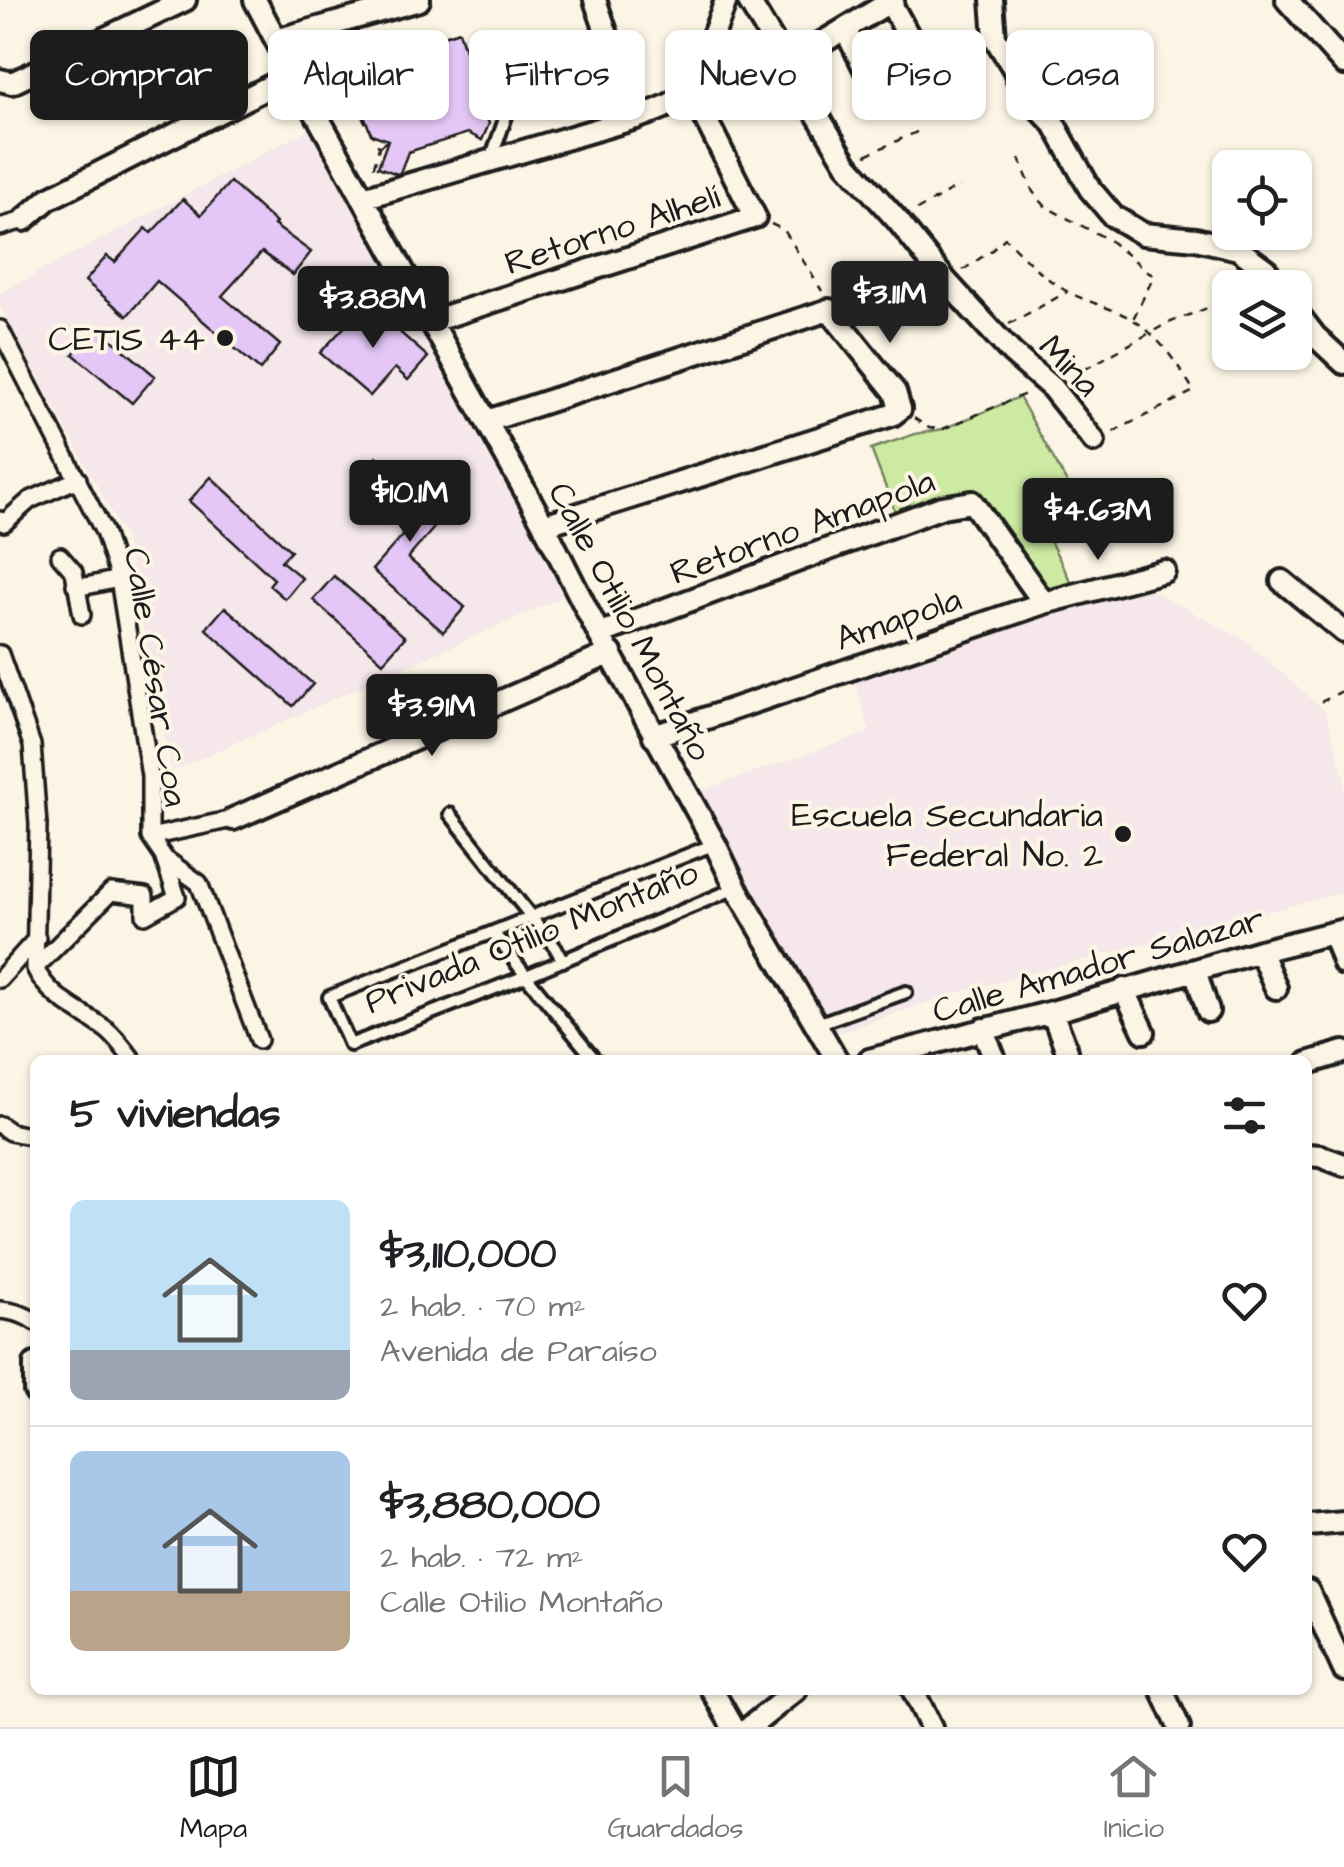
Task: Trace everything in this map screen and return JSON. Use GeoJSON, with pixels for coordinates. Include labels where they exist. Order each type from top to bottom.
{"type":"FeatureCollection","features":[{"type":"Feature","properties":{"kind":"street"},"geometry":{"type":"LineString","coordinates":[[0,80],[12,82],[184,0]]}},
{"type":"Feature","properties":{"kind":"street","name":"Calle Otilio Montaño"},"geometry":{"type":"LineString","coordinates":[[256,0],[271,30]]}},
{"type":"Feature","properties":{"kind":"street"},"geometry":{"type":"LineString","coordinates":[[312,30],[418,0]]}},
{"type":"Feature","properties":{"kind":"street"},"geometry":{"type":"LineString","coordinates":[[595,0],[605,30]]}},
{"type":"Feature","properties":{"kind":"street"},"geometry":{"type":"LineString","coordinates":[[715,30],[726,0]]}},
{"type":"Feature","properties":{"kind":"street","name":"Mina"},"geometry":{"type":"LineString","coordinates":[[748,0],[847,164],[946,281],[1012,353],[1047,384],[1094,441]]}},
{"type":"Feature","properties":{"kind":"street"},"geometry":{"type":"LineString","coordinates":[[992,0],[995,38],[1023,92],[1054,124],[1090,190],[1113,216],[1143,234],[1196,239],[1238,250],[1266,270]]}},
{"type":"Feature","properties":{"kind":"street"},"geometry":{"type":"LineString","coordinates":[[1287,0],[1344,64]]}},
{"type":"Feature","properties":{"kind":"street"},"geometry":{"type":"LineString","coordinates":[[832,37],[891,1],[906,30]]}},
{"type":"Feature","properties":{"kind":"street"},"geometry":{"type":"LineString","coordinates":[[845,29],[852,43]]}},
{"type":"Feature","properties":{"kind":"street"},"geometry":{"type":"LineString","coordinates":[[0,227],[24,220],[48,198],[268,87]]}},
{"type":"Feature","properties":{"kind":"street","name":"Calle Otilio Montaño"},"geometry":{"type":"LineString","coordinates":[[319,120],[544,525],[736,888],[834,1055]]}},
{"type":"Feature","properties":{"kind":"street"},"geometry":{"type":"LineString","coordinates":[[360,194],[629,120]]}},
{"type":"Feature","properties":{"kind":"street"},"geometry":{"type":"LineString","coordinates":[[706,120],[756,217]]}},
{"type":"Feature","properties":{"kind":"street","name":"Retorno Alhelí"},"geometry":{"type":"LineString","coordinates":[[432,320],[756,217]]}},
{"type":"Feature","properties":{"kind":"street"},"geometry":{"type":"LineString","coordinates":[[487,421],[830,310],[894,392],[900,409],[892,415],[544,525]]}},
{"type":"Feature","properties":{"kind":"street","name":"Calle César Coa"},"geometry":{"type":"LineString","coordinates":[[0,329],[104,532],[118,580],[150,776],[150,837],[163,856],[177,897],[145,915],[145,896],[111,892],[36,968]]}},
{"type":"Feature","properties":{"kind":"street"},"geometry":{"type":"LineString","coordinates":[[1312,332],[1344,363]]}},
{"type":"Feature","properties":{"kind":"street"},"geometry":{"type":"LineString","coordinates":[[0,520],[4,523],[30,500],[78,479]]}},
{"type":"Feature","properties":{"kind":"street","name":"Retorno Amapola"},"geometry":{"type":"LineString","coordinates":[[599,634],[942,508],[972,502],[1044,603]]}},
{"type":"Feature","properties":{"kind":"street"},"geometry":{"type":"LineString","coordinates":[[60,556],[74,572],[82,615]]}},
{"type":"Feature","properties":{"kind":"street","name":"Amapola"},"geometry":{"type":"LineString","coordinates":[[654,736],[1044,603],[1164,571]]}},
{"type":"Feature","properties":{"kind":"street"},"geometry":{"type":"LineString","coordinates":[[75,585],[118,580]]}},
{"type":"Feature","properties":{"kind":"street"},"geometry":{"type":"LineString","coordinates":[[1282,581],[1344,632]]}},
{"type":"Feature","properties":{"kind":"street"},"geometry":{"type":"LineString","coordinates":[[150,837],[233,820],[611,653]]}},
{"type":"Feature","properties":{"kind":"street"},"geometry":{"type":"LineString","coordinates":[[0,654],[32,745],[38,826],[36,968],[44,983],[65,1004],[110,1031],[129,1055]]}},
{"type":"Feature","properties":{"kind":"street"},"geometry":{"type":"LineString","coordinates":[[163,856],[199,883],[260,1040]]}},
{"type":"Feature","properties":{"kind":"street"},"geometry":{"type":"LineString","coordinates":[[1338,931],[1344,964]]}},
{"type":"Feature","properties":{"kind":"street","name":"Calle Amador Salazar"},"geometry":{"type":"LineString","coordinates":[[915,1055],[983,1030],[1338,931]]}},
{"type":"Feature","properties":{"kind":"street"},"geometry":{"type":"LineString","coordinates":[[0,979],[37,938]]}},
{"type":"Feature","properties":{"kind":"street"},"geometry":{"type":"LineString","coordinates":[[1260,951],[1276,988]]}},
{"type":"Feature","properties":{"kind":"street"},"geometry":{"type":"LineString","coordinates":[[1195,970],[1208,1011]]}},
{"type":"Feature","properties":{"kind":"street"},"geometry":{"type":"LineString","coordinates":[[1124,989],[1144,1032]]}},
{"type":"Feature","properties":{"kind":"street"},"geometry":{"type":"LineString","coordinates":[[1052,1012],[1067,1052]]}},
{"type":"Feature","properties":{"kind":"street"},"geometry":{"type":"LineString","coordinates":[[983,1030],[992,1055]]}},
{"type":"Feature","properties":{"kind":"street"},"geometry":{"type":"LineString","coordinates":[[1312,1061],[1344,1052]]}},
{"type":"Feature","properties":{"kind":"street"},"geometry":{"type":"LineString","coordinates":[[0,1125],[30,1137]]}},
{"type":"Feature","properties":{"kind":"street"},"geometry":{"type":"LineString","coordinates":[[1312,1155],[1344,1166]]}},
{"type":"Feature","properties":{"kind":"street"},"geometry":{"type":"LineString","coordinates":[[0,1310],[30,1318]]}},
{"type":"Feature","properties":{"kind":"street"},"geometry":{"type":"LineString","coordinates":[[1312,1524],[1344,1522]]}},
{"type":"Feature","properties":{"kind":"street"},"geometry":{"type":"LineString","coordinates":[[1312,1600],[1344,1670]]}},
{"type":"Feature","properties":{"kind":"street"},"geometry":{"type":"LineString","coordinates":[[715,1695],[733,1727]]}},
{"type":"Feature","properties":{"kind":"street"},"geometry":{"type":"LineString","coordinates":[[750,1727],[790,1695]]}},
{"type":"Feature","properties":{"kind":"street"},"geometry":{"type":"LineString","coordinates":[[915,1695],[930,1727]]}},
{"type":"Feature","properties":{"kind":"street"},"geometry":{"type":"LineString","coordinates":[[1164,1695],[1179,1727]]}},
{"type":"Feature","properties":{"kind":"lane"},"geometry":{"type":"LineString","coordinates":[[491,160],[505,120]]}},
{"type":"Feature","properties":{"kind":"lane"},"geometry":{"type":"LineString","coordinates":[[450,814],[563,961]]}},
{"type":"Feature","properties":{"kind":"lane","name":"Privada Otilio Montaño"},"geometry":{"type":"LineString","coordinates":[[715,844],[329,997],[350,1045],[736,888]]}},
{"type":"Feature","properties":{"kind":"lane"},"geometry":{"type":"LineString","coordinates":[[493,932],[591,1055]]}},
{"type":"Feature","properties":{"kind":"lane"},"geometry":{"type":"LineString","coordinates":[[818,1024],[906,992]]}},
{"type":"Feature","properties":{"kind":"path"},"geometry":{"type":"LineString","coordinates":[[360,194],[371,178],[378,147],[364,120]]}},
{"type":"Feature","properties":{"kind":"path"},"geometry":{"type":"LineString","coordinates":[[847,164],[921,130]]}},
{"type":"Feature","properties":{"kind":"path"},"geometry":{"type":"LineString","coordinates":[[378,147],[388,140]]}},
{"type":"Feature","properties":{"kind":"path"},"geometry":{"type":"LineString","coordinates":[[1020,158],[1033,192],[1046,207],[1110,240],[1154,276],[1132,319]]}},
{"type":"Feature","properties":{"kind":"path"},"geometry":{"type":"LineString","coordinates":[[898,220],[958,186]]}},
{"type":"Feature","properties":{"kind":"path"},"geometry":{"type":"LineString","coordinates":[[756,217],[784,230],[830,310]]}},
{"type":"Feature","properties":{"kind":"path"},"geometry":{"type":"LineString","coordinates":[[946,281],[1005,238],[1036,269],[1067,292],[1132,319],[1150,334],[1179,366],[1194,392],[1094,441]]}},
{"type":"Feature","properties":{"kind":"path"},"geometry":{"type":"LineString","coordinates":[[995,332],[1067,292]]}},
{"type":"Feature","properties":{"kind":"path"},"geometry":{"type":"LineString","coordinates":[[900,409],[929,428],[943,429],[1212,306]]}},
{"type":"Feature","properties":{"kind":"path"},"geometry":{"type":"LineString","coordinates":[[1321,702],[1344,690]]}},
{"type":"Feature","properties":{"kind":"shaded area"},"geometry":{"type":"Polygon","coordinates":[[[313,127],[572,593],[172,771],[125,538],[0,305],[0,293],[313,127]]]}},
{"type":"Feature","properties":{"kind":"shaded area","name":"Escuela Secundaria Federal No. 2"},"geometry":{"type":"Polygon","coordinates":[[[1140,584],[1244,640],[1325,711],[1344,776],[1344,892],[952,994],[829,1036],[693,793],[870,732],[852,673],[1140,584]]]}},
{"type":"Feature","properties":{"kind":"green space"},"geometry":{"type":"Polygon","coordinates":[[[1019,397],[1080,506],[1044,529],[1077,594],[1044,603],[972,502],[899,522],[871,449],[943,429],[1019,397]]]}},
{"type":"Feature","properties":{"kind":"building"},"geometry":{"type":"Polygon","coordinates":[[[459,31],[469,62],[469,120],[488,120],[489,124],[482,140],[468,133],[408,152],[397,174],[378,167],[388,140],[371,134],[366,120],[449,120],[449,34],[459,31]]]}},
{"type":"Feature","properties":{"kind":"building"},"geometry":{"type":"Polygon","coordinates":[[[230,182],[274,225],[311,252],[293,275],[262,252],[222,296],[280,345],[260,370],[157,281],[127,316],[85,281],[107,256],[115,262],[146,228],[151,233],[183,199],[201,215],[230,182]]]}},
{"type":"Feature","properties":{"kind":"building"},"geometry":{"type":"Polygon","coordinates":[[[367,303],[428,357],[408,380],[395,368],[370,396],[320,353],[367,303]]]}},
{"type":"Feature","properties":{"kind":"building"},"geometry":{"type":"Polygon","coordinates":[[[97,327],[155,376],[132,403],[73,354],[97,327]]]}},
{"type":"Feature","properties":{"kind":"building"},"geometry":{"type":"Polygon","coordinates":[[[377,457],[445,515],[408,558],[465,607],[443,632],[372,570],[410,527],[356,482],[377,457]]]}},
{"type":"Feature","properties":{"kind":"building"},"geometry":{"type":"Polygon","coordinates":[[[211,477],[291,551],[281,561],[302,578],[285,599],[269,585],[274,579],[189,501],[211,477]]]}},
{"type":"Feature","properties":{"kind":"building"},"geometry":{"type":"Polygon","coordinates":[[[334,576],[405,637],[383,662],[313,600],[334,576]]]}},
{"type":"Feature","properties":{"kind":"building"},"geometry":{"type":"Polygon","coordinates":[[[225,607],[313,684],[293,706],[206,629],[225,607]]]}},
{"type":"Feature","properties":{"kind":"place","name":"CETIS 44"},"geometry":{"type":"Point","coordinates":[225,338]}},
{"type":"Feature","properties":{"kind":"place","name":"Escuela Secundaria Federal No. 2"},"geometry":{"type":"Point","coordinates":[1123,834]}}]}
